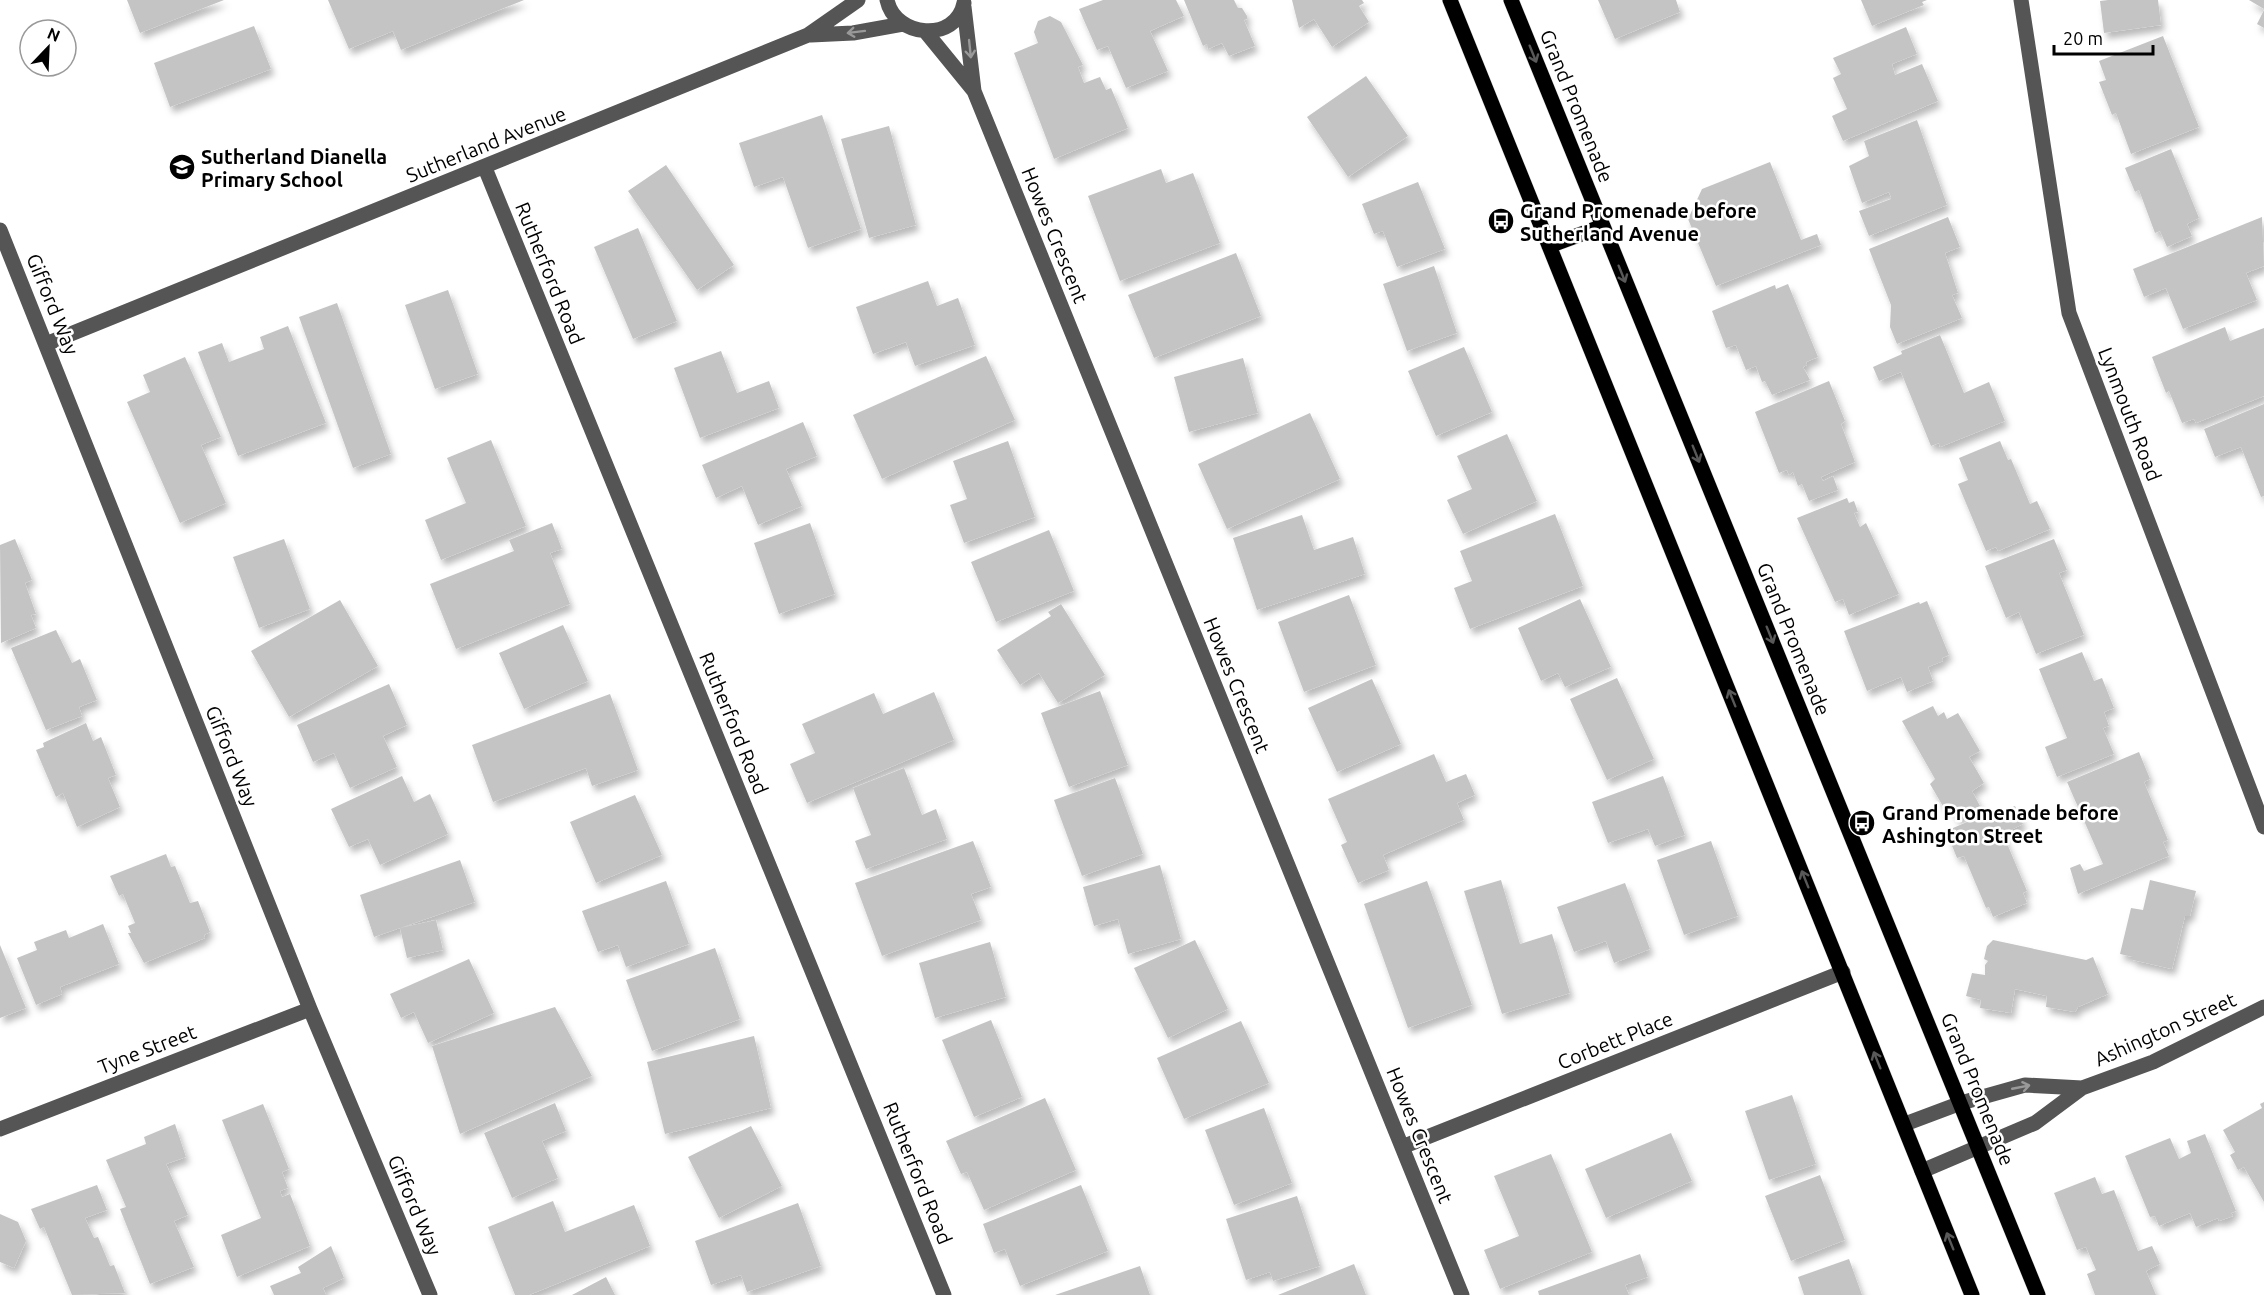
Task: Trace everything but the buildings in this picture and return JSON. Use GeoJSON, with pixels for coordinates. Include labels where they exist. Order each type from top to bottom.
{"type":"FeatureCollection","features":[{"type":"Feature","properties":{"kind":"main road"},"geometry":{"type":"LineString","coordinates":[[1450,0],[1972,1295]]}},
{"type":"Feature","properties":{"kind":"main road","name":"Grand Promenade"},"geometry":{"type":"LineString","coordinates":[[1511,0],[2038,1295]]}},
{"type":"Feature","properties":{"kind":"main road"},"geometry":{"type":"LineString","coordinates":[[1549,246],[1603,226]]}},
{"type":"Feature","properties":{"kind":"street","name":"Sutherland Avenue"},"geometry":{"type":"LineString","coordinates":[[46,344],[485,168],[808,35],[858,0]]}},
{"type":"Feature","properties":{"kind":"street"},"geometry":{"type":"LineString","coordinates":[[887,0],[893,14],[903,24],[925,31],[945,27],[956,18],[964,3]]}},
{"type":"Feature","properties":{"kind":"street","name":"Lynmouth Road"},"geometry":{"type":"LineString","coordinates":[[2021,0],[2069,313],[2264,827]]}},
{"type":"Feature","properties":{"kind":"street","name":"Howes Crescent"},"geometry":{"type":"LineString","coordinates":[[964,3],[974,91],[1462,1295]]}},
{"type":"Feature","properties":{"kind":"street","name":"Sutherland Avenue"},"geometry":{"type":"LineString","coordinates":[[808,35],[853,33],[903,24]]}},
{"type":"Feature","properties":{"kind":"street","name":"Howes Crescent"},"geometry":{"type":"LineString","coordinates":[[925,31],[974,91]]}},
{"type":"Feature","properties":{"kind":"street","name":"Rutherford Road"},"geometry":{"type":"LineString","coordinates":[[485,168],[944,1295]]}},
{"type":"Feature","properties":{"kind":"street","name":"Gifford Way"},"geometry":{"type":"LineString","coordinates":[[0,230],[310,1010],[430,1295]]}},
{"type":"Feature","properties":{"kind":"street","name":"Corbett Place"},"geometry":{"type":"LineString","coordinates":[[1402,1147],[1843,972]]}},
{"type":"Feature","properties":{"kind":"street","name":"Ashington Street"},"geometry":{"type":"LineString","coordinates":[[1922,1171],[1979,1149],[2035,1123],[2082,1088],[2153,1062],[2264,1007]]}},
{"type":"Feature","properties":{"kind":"street","name":"Tyne Street"},"geometry":{"type":"LineString","coordinates":[[0,1128],[310,1010]]}},
{"type":"Feature","properties":{"kind":"street","name":"Ashington Street"},"geometry":{"type":"LineString","coordinates":[[1905,1124],[1961,1103],[2025,1085],[2082,1088]]}},
{"type":"Feature","properties":{"kind":"place","name":"Sutherland Dianella Primary School"},"geometry":{"type":"Point","coordinates":[182,167]}},
{"type":"Feature","properties":{"kind":"place","name":"Grand Promenade before Sutherland Avenue"},"geometry":{"type":"Point","coordinates":[1501,221]}},
{"type":"Feature","properties":{"kind":"place","name":"Grand Promenade before Ashington Street"},"geometry":{"type":"Point","coordinates":[1862,823]}}]}
